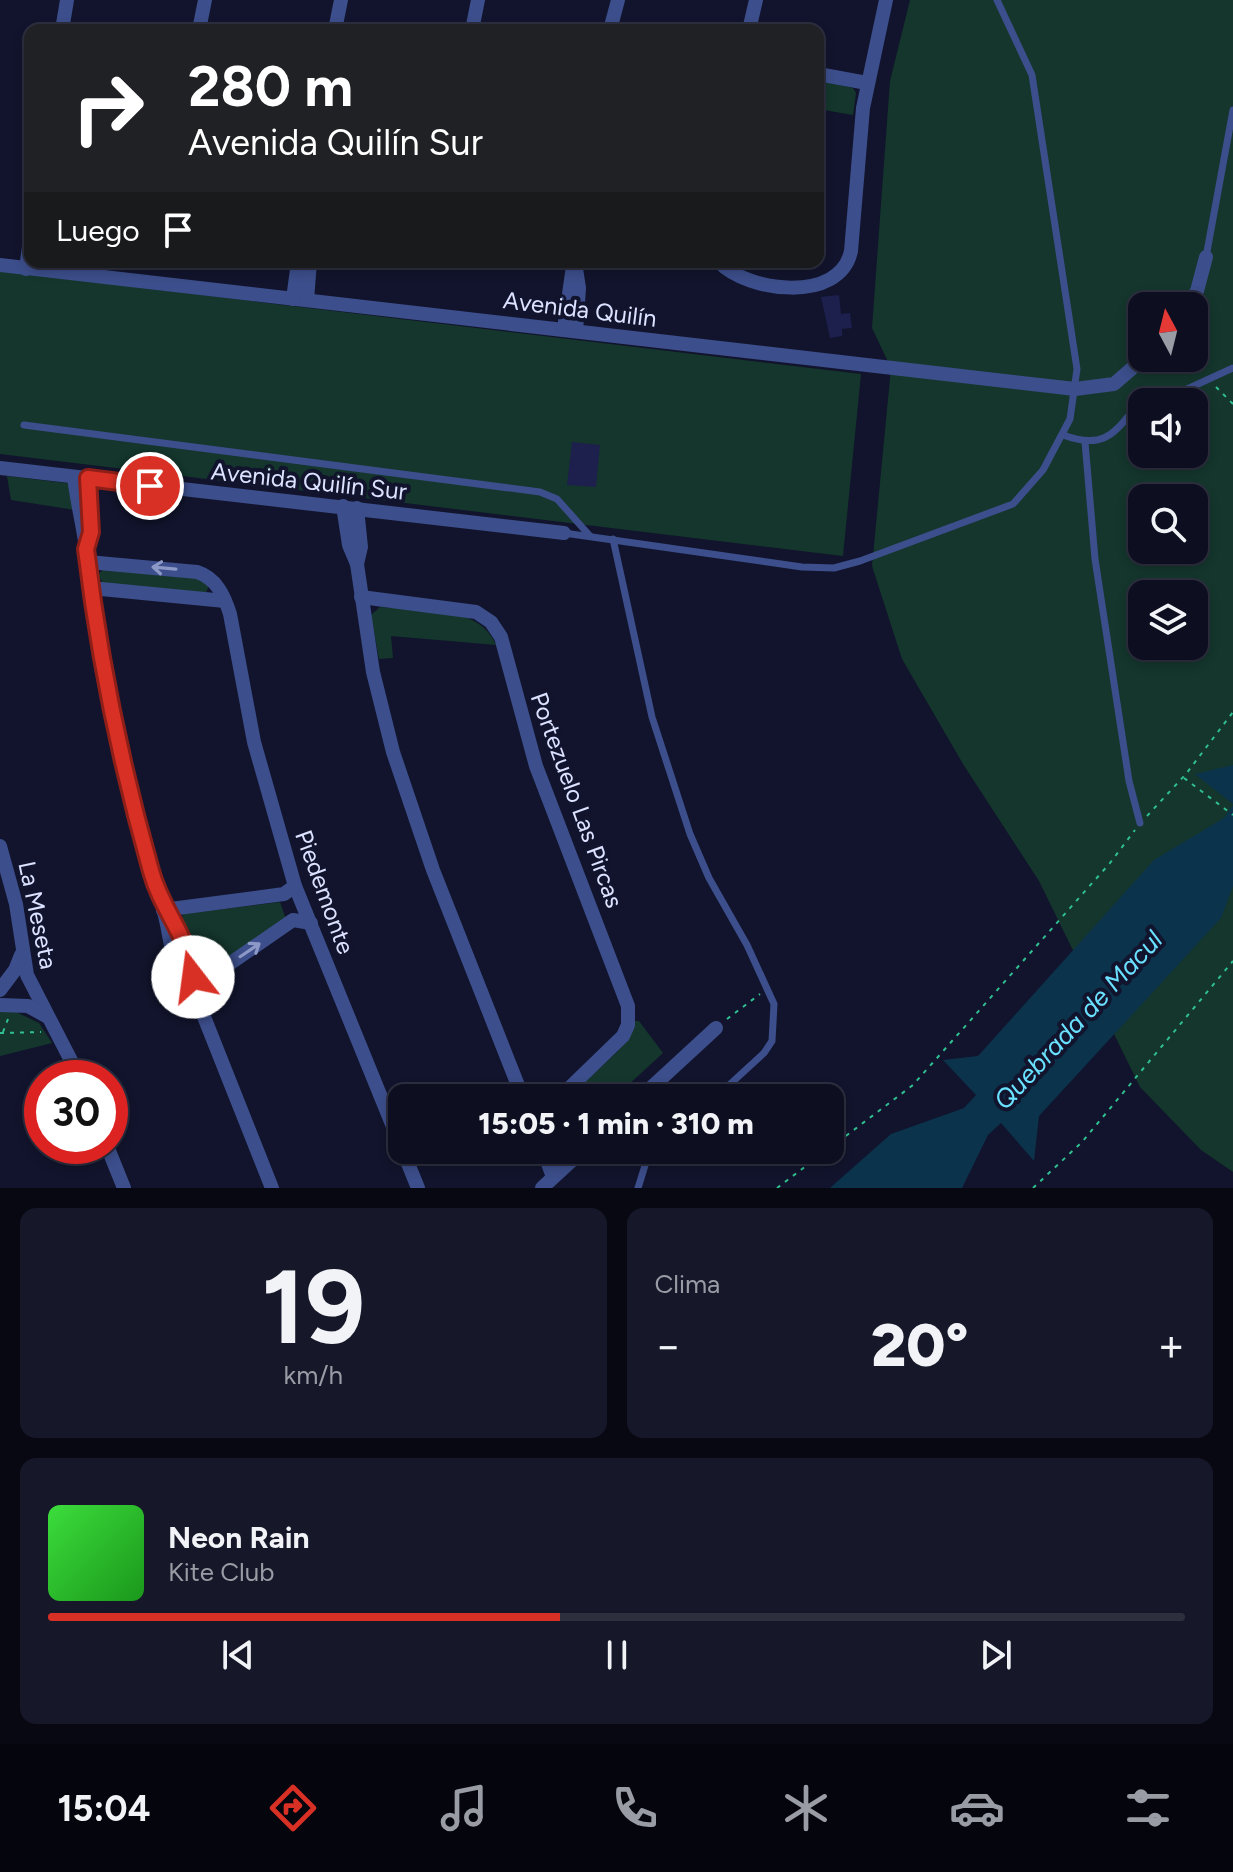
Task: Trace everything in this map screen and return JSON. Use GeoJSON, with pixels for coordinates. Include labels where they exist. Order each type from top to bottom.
{"type":"FeatureCollection","features":[{"type":"Feature","properties":{"kind":"street"},"geometry":{"type":"LineString","coordinates":[[63,24],[67,0]]}},
{"type":"Feature","properties":{"kind":"street"},"geometry":{"type":"LineString","coordinates":[[200,24],[205,0]]}},
{"type":"Feature","properties":{"kind":"street"},"geometry":{"type":"LineString","coordinates":[[336,24],[341,0]]}},
{"type":"Feature","properties":{"kind":"street"},"geometry":{"type":"LineString","coordinates":[[473,24],[478,0]]}},
{"type":"Feature","properties":{"kind":"street"},"geometry":{"type":"LineString","coordinates":[[612,24],[618,0]]}},
{"type":"Feature","properties":{"kind":"street"},"geometry":{"type":"LineString","coordinates":[[750,24],[756,0]]}},
{"type":"Feature","properties":{"kind":"street"},"geometry":{"type":"LineString","coordinates":[[726,268],[749,279],[789,286],[824,283],[844,271],[851,251],[855,171],[867,83],[886,0]]}},
{"type":"Feature","properties":{"kind":"street"},"geometry":{"type":"LineString","coordinates":[[824,75],[867,83]]}},
{"type":"Feature","properties":{"kind":"street"},"geometry":{"type":"LineString","coordinates":[[1196,292],[1206,257]]}},
{"type":"Feature","properties":{"kind":"street","name":"Avenida Quilín"},"geometry":{"type":"LineString","coordinates":[[0,265],[24,266]]}},
{"type":"Feature","properties":{"kind":"street","name":"Avenida Quilín"},"geometry":{"type":"LineString","coordinates":[[43,268],[1075,389],[1114,384],[1128,372]]}},
{"type":"Feature","properties":{"kind":"street"},"geometry":{"type":"LineString","coordinates":[[298,268],[300,299]]}},
{"type":"Feature","properties":{"kind":"street"},"geometry":{"type":"LineString","coordinates":[[300,299],[308,268]]}},
{"type":"Feature","properties":{"kind":"street"},"geometry":{"type":"LineString","coordinates":[[570,330],[574,268]]}},
{"type":"Feature","properties":{"kind":"street","name":"Avenida Quilín Sur"},"geometry":{"type":"LineString","coordinates":[[0,468],[564,533]]}},
{"type":"Feature","properties":{"kind":"street"},"geometry":{"type":"LineString","coordinates":[[81,478],[80,530],[119,750],[163,910],[185,942],[192,964],[193,989],[272,1188]]}},
{"type":"Feature","properties":{"kind":"street"},"geometry":{"type":"LineString","coordinates":[[350,507],[361,547],[357,564],[377,691],[407,797],[518,1084]]}},
{"type":"Feature","properties":{"kind":"street"},"geometry":{"type":"LineString","coordinates":[[87,556],[197,572],[215,582],[225,601]]}},
{"type":"Feature","properties":{"kind":"street"},"geometry":{"type":"LineString","coordinates":[[91,588],[225,601]]}},
{"type":"Feature","properties":{"kind":"street","name":"Portezuelo Las Pircas"},"geometry":{"type":"LineString","coordinates":[[361,597],[476,612],[491,622],[501,637],[542,784],[628,1006],[628,1025],[623,1036],[573,1084]]}},
{"type":"Feature","properties":{"kind":"street","name":"Piedemonte"},"geometry":{"type":"LineString","coordinates":[[225,601],[254,742],[290,890],[311,923],[418,1188]]}},
{"type":"Feature","properties":{"kind":"street","name":"La Meseta"},"geometry":{"type":"LineString","coordinates":[[0,846],[18,914],[22,950],[31,986],[71,1060]]}},
{"type":"Feature","properties":{"kind":"street"},"geometry":{"type":"LineString","coordinates":[[163,910],[290,890],[293,920]]}},
{"type":"Feature","properties":{"kind":"street"},"geometry":{"type":"LineString","coordinates":[[193,989],[293,920],[311,923]]}},
{"type":"Feature","properties":{"kind":"street"},"geometry":{"type":"LineString","coordinates":[[0,990],[15,970],[22,950]]}},
{"type":"Feature","properties":{"kind":"street"},"geometry":{"type":"LineString","coordinates":[[0,1005],[28,1006],[54,1025]]}},
{"type":"Feature","properties":{"kind":"street"},"geometry":{"type":"LineString","coordinates":[[655,1084],[716,1028]]}},
{"type":"Feature","properties":{"kind":"street"},"geometry":{"type":"LineString","coordinates":[[114,1164],[124,1188]]}},
{"type":"Feature","properties":{"kind":"street"},"geometry":{"type":"LineString","coordinates":[[548,1164],[553,1177]]}},
{"type":"Feature","properties":{"kind":"street"},"geometry":{"type":"LineString","coordinates":[[542,1188],[567,1164]]}},
{"type":"Feature","properties":{"kind":"lane"},"geometry":{"type":"LineString","coordinates":[[564,533],[802,567],[848,565],[1013,504],[1032,486],[1063,435],[1077,369],[1032,75],[997,0]]}},
{"type":"Feature","properties":{"kind":"lane"},"geometry":{"type":"LineString","coordinates":[[1206,257],[1233,110]]}},
{"type":"Feature","properties":{"kind":"lane"},"geometry":{"type":"LineString","coordinates":[[1063,435],[1085,442],[1106,438],[1117,431],[1147,395],[1185,390],[1233,368]]}},
{"type":"Feature","properties":{"kind":"lane"},"geometry":{"type":"LineString","coordinates":[[24,425],[540,492],[557,499],[590,536]]}},
{"type":"Feature","properties":{"kind":"lane"},"geometry":{"type":"LineString","coordinates":[[1085,442],[1095,559],[1129,781],[1140,823]]}},
{"type":"Feature","properties":{"kind":"lane"},"geometry":{"type":"LineString","coordinates":[[613,539],[652,717],[690,834],[709,878],[768,989],[776,1018],[772,1041],[764,1053],[730,1084]]}},
{"type":"Feature","properties":{"kind":"lane"},"geometry":{"type":"LineString","coordinates":[[638,1188],[645,1164]]}},
{"type":"Feature","properties":{"kind":"path"},"geometry":{"type":"LineString","coordinates":[[1209,381],[1233,404]]}},
{"type":"Feature","properties":{"kind":"path"},"geometry":{"type":"LineString","coordinates":[[844,1138],[913,1085],[1110,863],[1140,823],[1183,778],[1233,712]]}},
{"type":"Feature","properties":{"kind":"path"},"geometry":{"type":"LineString","coordinates":[[1183,778],[1233,815]]}},
{"type":"Feature","properties":{"kind":"path"},"geometry":{"type":"LineString","coordinates":[[1033,1188],[1082,1142],[1233,961]]}},
{"type":"Feature","properties":{"kind":"path"},"geometry":{"type":"LineString","coordinates":[[716,1028],[768,989]]}},
{"type":"Feature","properties":{"kind":"path"},"geometry":{"type":"LineString","coordinates":[[0,1033],[54,1025]]}},
{"type":"Feature","properties":{"kind":"path"},"geometry":{"type":"LineString","coordinates":[[777,1188],[809,1164]]}},
{"type":"Feature","properties":{"kind":"green space"},"geometry":{"type":"Polygon","coordinates":[[[910,0],[1233,0],[1233,1172],[1201,1150],[1140,1087],[1039,881],[963,764],[902,659],[872,566],[891,368],[872,328],[890,81],[910,0]]]}},
{"type":"Feature","properties":{"kind":"green space"},"geometry":{"type":"Polygon","coordinates":[[[824,81],[853,88],[856,93],[853,115],[824,110],[824,81]]]}},
{"type":"Feature","properties":{"kind":"green space"},"geometry":{"type":"Polygon","coordinates":[[[0,271],[861,374],[843,556],[0,454],[0,271]]]}},
{"type":"Feature","properties":{"kind":"green space"},"geometry":{"type":"Polygon","coordinates":[[[7,476],[74,484],[75,510],[11,500],[7,476]]]}},
{"type":"Feature","properties":{"kind":"green space"},"geometry":{"type":"Polygon","coordinates":[[[104,568],[193,574],[209,585],[206,593],[103,583],[98,575],[104,568]]]}},
{"type":"Feature","properties":{"kind":"green space"},"geometry":{"type":"Polygon","coordinates":[[[380,607],[462,616],[488,632],[496,645],[391,636],[393,658],[379,659],[371,615],[380,607]]]}},
{"type":"Feature","properties":{"kind":"green space"},"geometry":{"type":"Polygon","coordinates":[[[280,902],[286,919],[208,972],[201,969],[181,921],[183,914],[280,902]]]}},
{"type":"Feature","properties":{"kind":"green space"},"geometry":{"type":"Polygon","coordinates":[[[14,1011],[39,1023],[52,1043],[0,1056],[0,1012],[14,1011]]]}},
{"type":"Feature","properties":{"kind":"green space"},"geometry":{"type":"Polygon","coordinates":[[[634,1021],[639,1021],[663,1053],[629,1084],[583,1084],[618,1051],[634,1021]]]}},
{"type":"Feature","properties":{"kind":"water"},"geometry":{"type":"Polygon","coordinates":[[[1233,765],[1233,804],[1195,774],[1233,765]]]}},
{"type":"Feature","properties":{"kind":"water","name":"Quebrada de Macul"},"geometry":{"type":"Polygon","coordinates":[[[1233,805],[1233,886],[1221,918],[1039,1116],[1034,1161],[1001,1123],[988,1135],[962,1188],[830,1188],[891,1134],[964,1108],[976,1095],[943,1060],[978,1056],[1154,860],[1224,818],[1233,805]]]}},
{"type":"Feature","properties":{"kind":"building"},"geometry":{"type":"Polygon","coordinates":[[[839,295],[841,314],[850,313],[852,328],[842,329],[842,336],[830,338],[821,297],[839,295]]]}},
{"type":"Feature","properties":{"kind":"building"},"geometry":{"type":"Polygon","coordinates":[[[572,442],[600,445],[596,487],[567,485],[572,442]]]}},
{"type":"Feature","properties":{"kind":"route"},"geometry":{"type":"LineString","coordinates":[[150,486],[88,478],[91,532],[86,549],[109,701],[129,795],[163,910],[173,920],[185,942],[193,977]]}}]}
